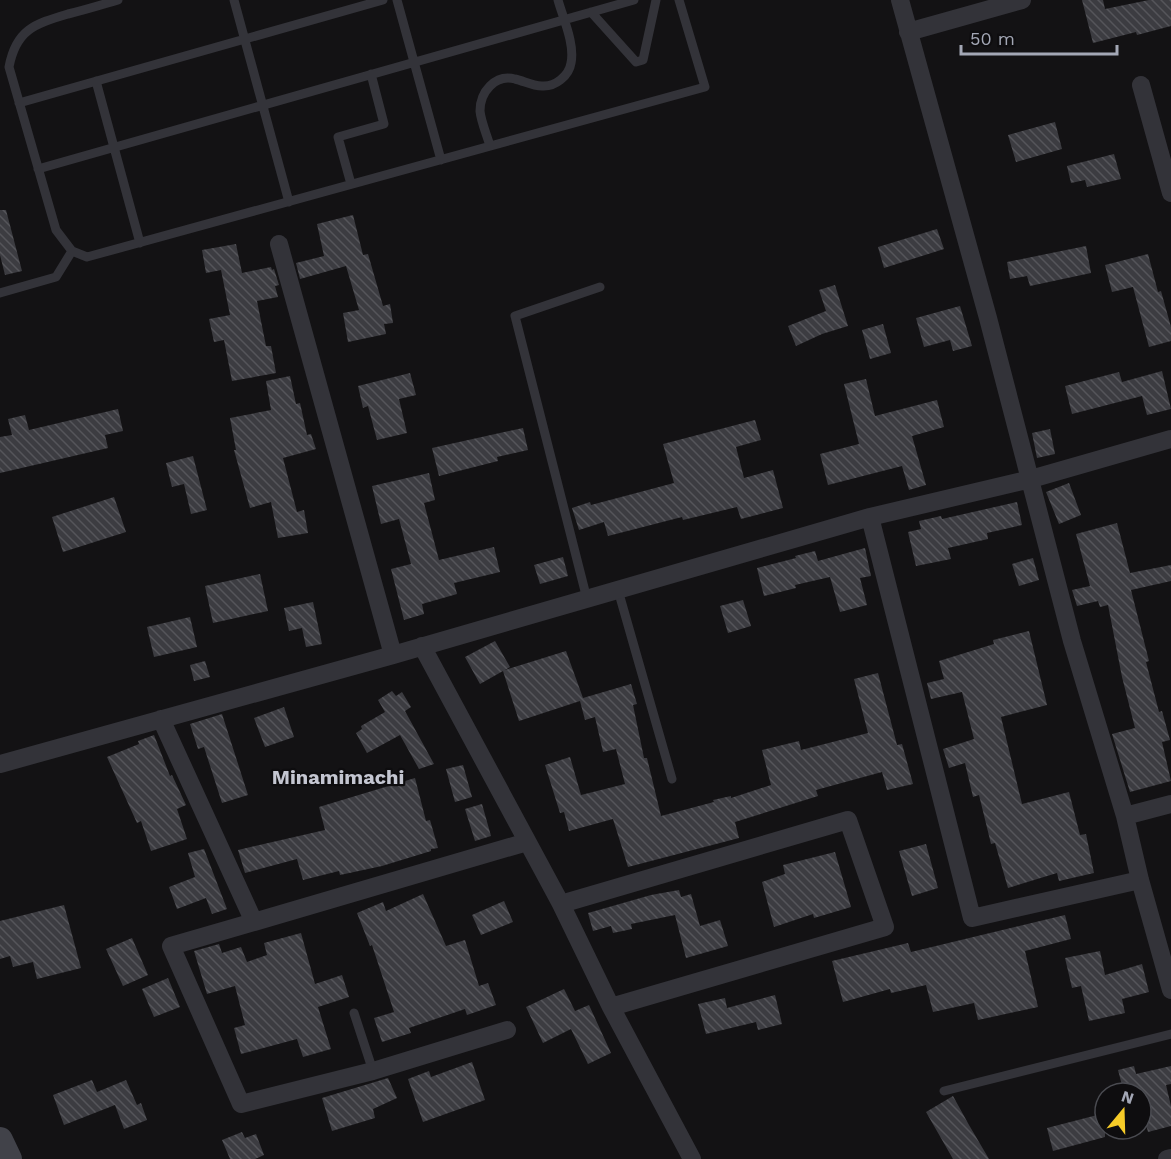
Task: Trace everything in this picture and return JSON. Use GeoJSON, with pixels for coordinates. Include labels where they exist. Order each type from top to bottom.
{"type":"FeatureCollection","features":[{"type":"Feature","properties":{"kind":"main road"},"geometry":{"type":"LineString","coordinates":[[0,1140],[9,1159]]}},
{"type":"Feature","properties":{"kind":"street"},"geometry":{"type":"LineString","coordinates":[[900,0],[1031,478],[1071,641],[1125,816],[1140,880],[1171,990]]}},
{"type":"Feature","properties":{"kind":"street"},"geometry":{"type":"LineString","coordinates":[[908,32],[1022,0]]}},
{"type":"Feature","properties":{"kind":"street"},"geometry":{"type":"LineString","coordinates":[[1141,85],[1171,194]]}},
{"type":"Feature","properties":{"kind":"street"},"geometry":{"type":"LineString","coordinates":[[279,244],[393,655]]}},
{"type":"Feature","properties":{"kind":"street"},"geometry":{"type":"LineString","coordinates":[[0,764],[393,655],[870,518],[1031,478],[1171,439]]}},
{"type":"Feature","properties":{"kind":"street"},"geometry":{"type":"LineString","coordinates":[[870,518],[972,918],[1140,880]]}},
{"type":"Feature","properties":{"kind":"street"},"geometry":{"type":"LineString","coordinates":[[422,646],[561,904],[611,1007],[692,1159]]}},
{"type":"Feature","properties":{"kind":"street"},"geometry":{"type":"LineString","coordinates":[[160,718],[254,921]]}},
{"type":"Feature","properties":{"kind":"street"},"geometry":{"type":"LineString","coordinates":[[1125,816],[1171,804]]}},
{"type":"Feature","properties":{"kind":"street"},"geometry":{"type":"LineString","coordinates":[[561,904],[848,820],[885,927],[611,1007]]}},
{"type":"Feature","properties":{"kind":"street"},"geometry":{"type":"LineString","coordinates":[[507,1030],[373,1071],[241,1104],[171,946],[527,842]]}},
{"type":"Feature","properties":{"kind":"lane"},"geometry":{"type":"LineString","coordinates":[[118,0],[38,23],[26,32],[12,52],[9,67],[56,230],[72,251],[87,256],[705,87],[679,0]]}},
{"type":"Feature","properties":{"kind":"lane"},"geometry":{"type":"LineString","coordinates":[[234,0],[289,202]]}},
{"type":"Feature","properties":{"kind":"lane"},"geometry":{"type":"LineString","coordinates":[[19,103],[383,0]]}},
{"type":"Feature","properties":{"kind":"lane"},"geometry":{"type":"LineString","coordinates":[[397,0],[441,160]]}},
{"type":"Feature","properties":{"kind":"lane"},"geometry":{"type":"LineString","coordinates":[[490,146],[480,112],[481,98],[489,87],[500,80],[514,78],[543,87],[555,83],[567,74],[572,61],[558,0]]}},
{"type":"Feature","properties":{"kind":"lane"},"geometry":{"type":"LineString","coordinates":[[38,169],[564,20],[614,3],[634,0]]}},
{"type":"Feature","properties":{"kind":"lane"},"geometry":{"type":"LineString","coordinates":[[591,12],[636,62],[643,60],[656,0]]}},
{"type":"Feature","properties":{"kind":"lane"},"geometry":{"type":"LineString","coordinates":[[351,184],[338,137],[384,124],[371,74]]}},
{"type":"Feature","properties":{"kind":"lane"},"geometry":{"type":"LineString","coordinates":[[96,81],[140,243]]}},
{"type":"Feature","properties":{"kind":"lane"},"geometry":{"type":"LineString","coordinates":[[0,293],[56,277],[72,251]]}},
{"type":"Feature","properties":{"kind":"lane"},"geometry":{"type":"LineString","coordinates":[[587,599],[515,316],[600,287]]}},
{"type":"Feature","properties":{"kind":"lane"},"geometry":{"type":"LineString","coordinates":[[618,590],[672,779]]}},
{"type":"Feature","properties":{"kind":"lane"},"geometry":{"type":"LineString","coordinates":[[354,1013],[373,1071]]}},
{"type":"Feature","properties":{"kind":"lane"},"geometry":{"type":"LineString","coordinates":[[944,1090],[1171,1034]]}},
{"type":"Feature","properties":{"kind":"building"},"geometry":{"type":"Polygon","coordinates":[[[1082,0],[1103,0],[1105,9],[1149,0],[1171,0],[1171,26],[1093,43],[1082,0]]]}},
{"type":"Feature","properties":{"kind":"building"},"geometry":{"type":"Polygon","coordinates":[[[1055,122],[1062,149],[1016,162],[1008,135],[1055,122]]]}},
{"type":"Feature","properties":{"kind":"building"},"geometry":{"type":"Polygon","coordinates":[[[1114,154],[1121,179],[1087,187],[1085,180],[1071,183],[1067,166],[1114,154]]]}},
{"type":"Feature","properties":{"kind":"building"},"geometry":{"type":"Polygon","coordinates":[[[0,210],[6,210],[22,271],[5,275],[0,255],[0,210]]]}},
{"type":"Feature","properties":{"kind":"building"},"geometry":{"type":"Polygon","coordinates":[[[353,215],[363,255],[368,254],[383,306],[390,304],[393,323],[384,324],[386,334],[348,342],[343,313],[359,310],[346,266],[300,279],[296,263],[324,256],[317,224],[353,215]]]}},
{"type":"Feature","properties":{"kind":"building"},"geometry":{"type":"Polygon","coordinates":[[[937,229],[944,249],[884,268],[878,247],[937,229]]]}},
{"type":"Feature","properties":{"kind":"building"},"geometry":{"type":"Polygon","coordinates":[[[236,244],[242,273],[271,267],[272,270],[274,269],[279,285],[275,286],[278,297],[257,301],[266,346],[271,346],[276,373],[232,381],[224,340],[214,342],[209,319],[230,315],[221,270],[206,273],[202,250],[236,244]]]}},
{"type":"Feature","properties":{"kind":"building"},"geometry":{"type":"Polygon","coordinates":[[[1086,246],[1091,273],[1030,286],[1027,276],[1010,279],[1007,262],[1086,246]]]}},
{"type":"Feature","properties":{"kind":"building"},"geometry":{"type":"Polygon","coordinates":[[[1148,254],[1158,292],[1161,291],[1171,327],[1171,341],[1149,347],[1133,287],[1112,292],[1105,265],[1148,254]]]}},
{"type":"Feature","properties":{"kind":"building"},"geometry":{"type":"Polygon","coordinates":[[[835,285],[848,326],[822,334],[796,346],[788,326],[826,311],[819,290],[835,285]]]}},
{"type":"Feature","properties":{"kind":"building"},"geometry":{"type":"Polygon","coordinates":[[[960,306],[972,346],[953,351],[950,340],[924,347],[916,318],[960,306]]]}},
{"type":"Feature","properties":{"kind":"building"},"geometry":{"type":"Polygon","coordinates":[[[883,324],[891,353],[870,359],[862,330],[883,324]]]}},
{"type":"Feature","properties":{"kind":"building"},"geometry":{"type":"Polygon","coordinates":[[[1162,371],[1171,409],[1147,415],[1142,396],[1072,414],[1065,386],[1119,372],[1122,382],[1162,371]]]}},
{"type":"Feature","properties":{"kind":"building"},"geometry":{"type":"Polygon","coordinates":[[[410,373],[416,395],[399,399],[407,433],[377,440],[368,406],[363,408],[358,386],[410,373]]]}},
{"type":"Feature","properties":{"kind":"building"},"geometry":{"type":"Polygon","coordinates":[[[290,376],[296,404],[300,403],[307,435],[311,434],[316,449],[283,458],[297,512],[304,510],[308,533],[278,538],[271,502],[250,508],[234,450],[236,450],[230,418],[271,410],[266,381],[290,376]]]}},
{"type":"Feature","properties":{"kind":"building"},"geometry":{"type":"Polygon","coordinates":[[[866,379],[875,416],[937,400],[944,427],[912,436],[926,485],[909,490],[902,466],[828,485],[820,454],[859,444],[844,384],[866,379]]]}},
{"type":"Feature","properties":{"kind":"building"},"geometry":{"type":"Polygon","coordinates":[[[118,409],[123,431],[105,435],[108,448],[0,473],[0,437],[12,435],[8,419],[25,415],[29,430],[118,409]]]}},
{"type":"Feature","properties":{"kind":"building"},"geometry":{"type":"Polygon","coordinates":[[[755,420],[761,440],[736,447],[744,478],[773,470],[783,508],[741,519],[737,507],[683,520],[682,517],[608,536],[604,522],[579,530],[572,508],[674,483],[663,444],[755,420]]]}},
{"type":"Feature","properties":{"kind":"building"},"geometry":{"type":"Polygon","coordinates":[[[523,428],[528,450],[497,457],[498,461],[439,476],[432,448],[523,428]]]}},
{"type":"Feature","properties":{"kind":"building"},"geometry":{"type":"Polygon","coordinates":[[[1050,429],[1055,454],[1037,458],[1032,433],[1050,429]]]}},
{"type":"Feature","properties":{"kind":"building"},"geometry":{"type":"Polygon","coordinates":[[[193,456],[207,510],[191,514],[184,484],[172,487],[166,463],[193,456]]]}},
{"type":"Feature","properties":{"kind":"building"},"geometry":{"type":"Polygon","coordinates":[[[429,473],[435,500],[424,503],[439,560],[494,547],[500,572],[454,583],[457,594],[422,604],[424,614],[404,620],[391,569],[411,564],[399,519],[381,524],[372,486],[429,473]]]}},
{"type":"Feature","properties":{"kind":"building"},"geometry":{"type":"Polygon","coordinates":[[[1069,483],[1081,515],[1059,524],[1046,492],[1069,483]]]}},
{"type":"Feature","properties":{"kind":"building"},"geometry":{"type":"Polygon","coordinates":[[[114,497],[126,532],[63,552],[52,517],[114,497]]]}},
{"type":"Feature","properties":{"kind":"building"},"geometry":{"type":"Polygon","coordinates":[[[1017,502],[1022,525],[987,533],[988,539],[948,548],[951,559],[916,566],[908,532],[921,529],[919,521],[941,516],[942,519],[1017,502]]]}},
{"type":"Feature","properties":{"kind":"building"},"geometry":{"type":"Polygon","coordinates":[[[1117,523],[1130,573],[1171,565],[1171,581],[1131,590],[1159,712],[1162,711],[1170,740],[1162,742],[1171,781],[1130,792],[1112,734],[1135,728],[1108,605],[1100,607],[1098,601],[1077,606],[1072,590],[1090,586],[1076,534],[1117,523]]]}},
{"type":"Feature","properties":{"kind":"building"},"geometry":{"type":"Polygon","coordinates":[[[865,548],[871,576],[860,578],[867,605],[840,612],[830,577],[795,585],[796,588],[764,596],[757,568],[815,551],[818,561],[865,548]]]}},
{"type":"Feature","properties":{"kind":"building"},"geometry":{"type":"Polygon","coordinates":[[[563,557],[568,576],[540,584],[534,565],[563,557]]]}},
{"type":"Feature","properties":{"kind":"building"},"geometry":{"type":"Polygon","coordinates":[[[1033,558],[1039,580],[1019,586],[1012,564],[1033,558]]]}},
{"type":"Feature","properties":{"kind":"building"},"geometry":{"type":"Polygon","coordinates":[[[260,574],[268,611],[213,623],[205,586],[260,574]]]}},
{"type":"Feature","properties":{"kind":"building"},"geometry":{"type":"Polygon","coordinates":[[[743,600],[751,626],[728,633],[720,606],[743,600]]]}},
{"type":"Feature","properties":{"kind":"building"},"geometry":{"type":"Polygon","coordinates":[[[313,602],[322,644],[306,647],[302,628],[289,631],[284,608],[313,602]]]}},
{"type":"Feature","properties":{"kind":"building"},"geometry":{"type":"Polygon","coordinates":[[[190,617],[197,647],[154,657],[147,627],[190,617]]]}},
{"type":"Feature","properties":{"kind":"building"},"geometry":{"type":"Polygon","coordinates":[[[1029,631],[1047,705],[1001,717],[1022,804],[1069,792],[1080,835],[1086,834],[1094,873],[1059,881],[1057,873],[1008,888],[995,843],[991,844],[979,795],[973,797],[965,763],[949,768],[943,749],[974,739],[962,692],[931,699],[927,683],[944,679],[939,661],[994,644],[993,640],[1029,631]]]}},
{"type":"Feature","properties":{"kind":"building"},"geometry":{"type":"Polygon","coordinates":[[[495,641],[510,667],[505,670],[566,651],[583,698],[631,684],[637,704],[633,705],[644,758],[647,758],[661,816],[771,785],[762,750],[799,741],[801,750],[868,733],[854,679],[878,673],[897,745],[902,744],[913,784],[887,790],[882,772],[816,790],[818,796],[735,822],[739,838],[628,867],[613,819],[569,831],[564,812],[560,813],[545,765],[570,757],[581,795],[625,784],[616,749],[603,752],[595,717],[585,720],[580,701],[519,721],[503,671],[480,684],[465,657],[495,641]]]}},
{"type":"Feature","properties":{"kind":"building"},"geometry":{"type":"Polygon","coordinates":[[[205,661],[210,677],[194,681],[190,665],[205,661]]]}},
{"type":"Feature","properties":{"kind":"building"},"geometry":{"type":"Polygon","coordinates":[[[392,691],[396,696],[402,692],[411,707],[405,711],[434,764],[419,769],[400,735],[367,753],[356,733],[362,729],[361,726],[385,712],[378,700],[392,691]]]}},
{"type":"Feature","properties":{"kind":"building"},"geometry":{"type":"Polygon","coordinates":[[[284,707],[294,737],[265,747],[254,718],[284,707]]]}},
{"type":"Feature","properties":{"kind":"building"},"geometry":{"type":"Polygon","coordinates":[[[222,714],[248,795],[222,803],[204,747],[198,749],[190,724],[222,714]]]}},
{"type":"Feature","properties":{"kind":"building"},"geometry":{"type":"Polygon","coordinates":[[[154,735],[170,776],[172,775],[186,805],[177,809],[187,839],[151,851],[141,821],[137,823],[107,757],[154,735]]]}},
{"type":"Feature","properties":{"kind":"building"},"geometry":{"type":"Polygon","coordinates":[[[463,765],[472,797],[455,802],[446,769],[463,765]]]}},
{"type":"Feature","properties":{"kind":"building"},"geometry":{"type":"Polygon","coordinates":[[[415,778],[426,821],[430,820],[438,848],[382,866],[340,875],[339,871],[303,880],[297,859],[245,873],[238,850],[325,830],[319,807],[415,778]]]}},
{"type":"Feature","properties":{"kind":"building"},"geometry":{"type":"Polygon","coordinates":[[[482,804],[491,836],[475,841],[465,809],[482,804]]]}},
{"type":"Feature","properties":{"kind":"building"},"geometry":{"type":"Polygon","coordinates":[[[926,844],[938,888],[912,896],[899,851],[926,844]]]}},
{"type":"Feature","properties":{"kind":"building"},"geometry":{"type":"Polygon","coordinates":[[[204,849],[227,909],[212,914],[206,898],[177,909],[169,887],[195,877],[188,853],[204,849]]]}},
{"type":"Feature","properties":{"kind":"building"},"geometry":{"type":"Polygon","coordinates":[[[835,852],[851,907],[814,918],[813,914],[774,927],[762,882],[785,874],[783,865],[835,852]]]}},
{"type":"Feature","properties":{"kind":"building"},"geometry":{"type":"Polygon","coordinates":[[[679,890],[681,897],[691,894],[700,926],[720,920],[728,946],[686,958],[675,915],[631,924],[632,929],[613,933],[611,926],[593,931],[588,913],[651,895],[679,890]]]}},
{"type":"Feature","properties":{"kind":"building"},"geometry":{"type":"Polygon","coordinates":[[[423,894],[446,946],[465,940],[479,986],[488,983],[496,1005],[467,1015],[465,1009],[409,1028],[411,1033],[382,1042],[374,1018],[394,1012],[372,945],[370,946],[357,913],[383,902],[386,911],[423,894]]]}},
{"type":"Feature","properties":{"kind":"building"},"geometry":{"type":"Polygon","coordinates":[[[504,901],[513,922],[481,935],[472,915],[504,901]]]}},
{"type":"Feature","properties":{"kind":"building"},"geometry":{"type":"Polygon","coordinates":[[[64,905],[81,968],[37,979],[33,962],[13,967],[10,956],[0,959],[0,921],[64,905]]]}},
{"type":"Feature","properties":{"kind":"building"},"geometry":{"type":"Polygon","coordinates":[[[1065,915],[1071,939],[1025,951],[1038,1007],[978,1020],[974,1003],[933,1012],[926,985],[891,993],[890,989],[843,1002],[832,961],[908,943],[911,952],[1065,915]]]}},
{"type":"Feature","properties":{"kind":"building"},"geometry":{"type":"Polygon","coordinates":[[[301,933],[315,984],[342,975],[349,997],[318,1007],[331,1049],[303,1057],[297,1039],[241,1054],[234,1028],[245,1025],[235,986],[207,994],[194,951],[219,944],[222,953],[241,947],[247,962],[267,955],[264,943],[301,933]]]}},
{"type":"Feature","properties":{"kind":"building"},"geometry":{"type":"Polygon","coordinates":[[[132,938],[148,975],[123,986],[106,949],[132,938]]]}},
{"type":"Feature","properties":{"kind":"building"},"geometry":{"type":"Polygon","coordinates":[[[1100,951],[1105,975],[1142,964],[1149,992],[1122,999],[1125,1013],[1089,1021],[1081,986],[1072,988],[1065,958],[1100,951]]]}},
{"type":"Feature","properties":{"kind":"building"},"geometry":{"type":"Polygon","coordinates":[[[168,978],[180,1007],[154,1017],[142,989],[168,978]]]}},
{"type":"Feature","properties":{"kind":"building"},"geometry":{"type":"Polygon","coordinates":[[[564,989],[575,1011],[589,1005],[611,1053],[588,1064],[571,1029],[543,1043],[526,1007],[564,989]]]}},
{"type":"Feature","properties":{"kind":"building"},"geometry":{"type":"Polygon","coordinates":[[[775,995],[782,1024],[758,1030],[756,1022],[706,1034],[698,1004],[725,998],[727,1008],[775,995]]]}},
{"type":"Feature","properties":{"kind":"building"},"geometry":{"type":"Polygon","coordinates":[[[472,1062],[485,1100],[423,1122],[408,1079],[429,1071],[431,1077],[472,1062]]]}},
{"type":"Feature","properties":{"kind":"building"},"geometry":{"type":"Polygon","coordinates":[[[1134,1066],[1136,1074],[1171,1066],[1171,1084],[1166,1085],[1171,1106],[1171,1126],[1153,1131],[1153,1081],[1121,1081],[1118,1070],[1134,1066]]]}},
{"type":"Feature","properties":{"kind":"building"},"geometry":{"type":"Polygon","coordinates":[[[388,1078],[397,1098],[373,1109],[375,1118],[332,1131],[322,1098],[388,1078]]]}},
{"type":"Feature","properties":{"kind":"building"},"geometry":{"type":"Polygon","coordinates":[[[92,1080],[97,1092],[126,1080],[137,1105],[141,1103],[147,1120],[124,1129],[115,1105],[64,1125],[53,1095],[92,1080]]]}},
{"type":"Feature","properties":{"kind":"building"},"geometry":{"type":"Polygon","coordinates":[[[953,1096],[989,1159],[953,1159],[926,1112],[953,1096]]]}},
{"type":"Feature","properties":{"kind":"building"},"geometry":{"type":"Polygon","coordinates":[[[1093,1116],[1093,1140],[1053,1151],[1047,1128],[1093,1116]]]}},
{"type":"Feature","properties":{"kind":"building"},"geometry":{"type":"Polygon","coordinates":[[[242,1132],[245,1138],[256,1134],[264,1155],[255,1159],[230,1159],[222,1140],[242,1132]]]}},
{"type":"Feature","properties":{"kind":"district","name":"Minamimachi"},"geometry":{"type":"Point","coordinates":[338,777]}}]}
